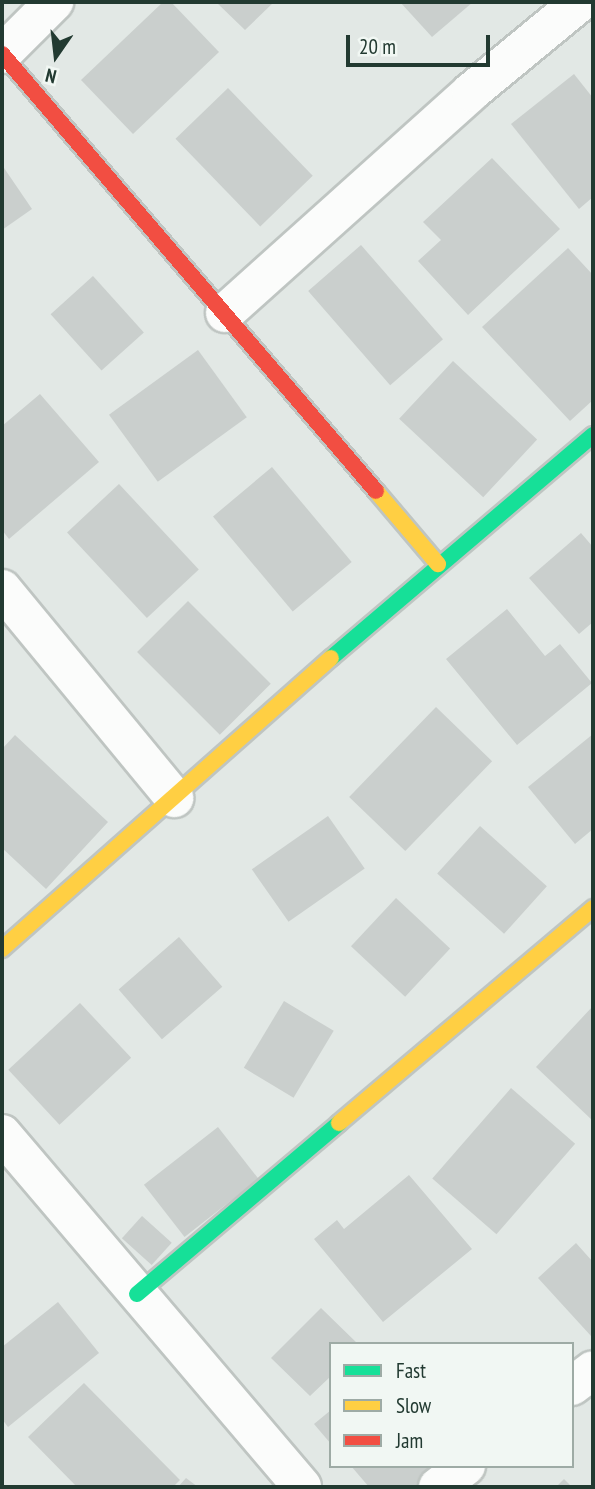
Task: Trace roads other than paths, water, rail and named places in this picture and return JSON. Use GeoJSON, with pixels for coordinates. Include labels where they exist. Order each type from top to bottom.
{"type":"FeatureCollection","features":[{"type":"Feature","properties":{"kind":"street"},"geometry":{"type":"LineString","coordinates":[[54,2],[2,54],[438,564]]}},
{"type":"Feature","properties":{"kind":"street"},"geometry":{"type":"LineString","coordinates":[[225,313],[471,92],[580,2]]}},
{"type":"Feature","properties":{"kind":"street"},"geometry":{"type":"LineString","coordinates":[[2,949],[438,564],[593,435]]}},
{"type":"Feature","properties":{"kind":"street"},"geometry":{"type":"LineString","coordinates":[[2,589],[174,798]]}},
{"type":"Feature","properties":{"kind":"street"},"geometry":{"type":"LineString","coordinates":[[137,1294],[593,908]]}},
{"type":"Feature","properties":{"kind":"street"},"geometry":{"type":"LineString","coordinates":[[2,1134],[302,1487]]}},
{"type":"Feature","properties":{"kind":"street"},"geometry":{"type":"LineString","coordinates":[[574,1384],[593,1370]]}},
{"type":"Feature","properties":{"kind":"street"},"geometry":{"type":"LineString","coordinates":[[439,1487],[463,1468]]}}]}
